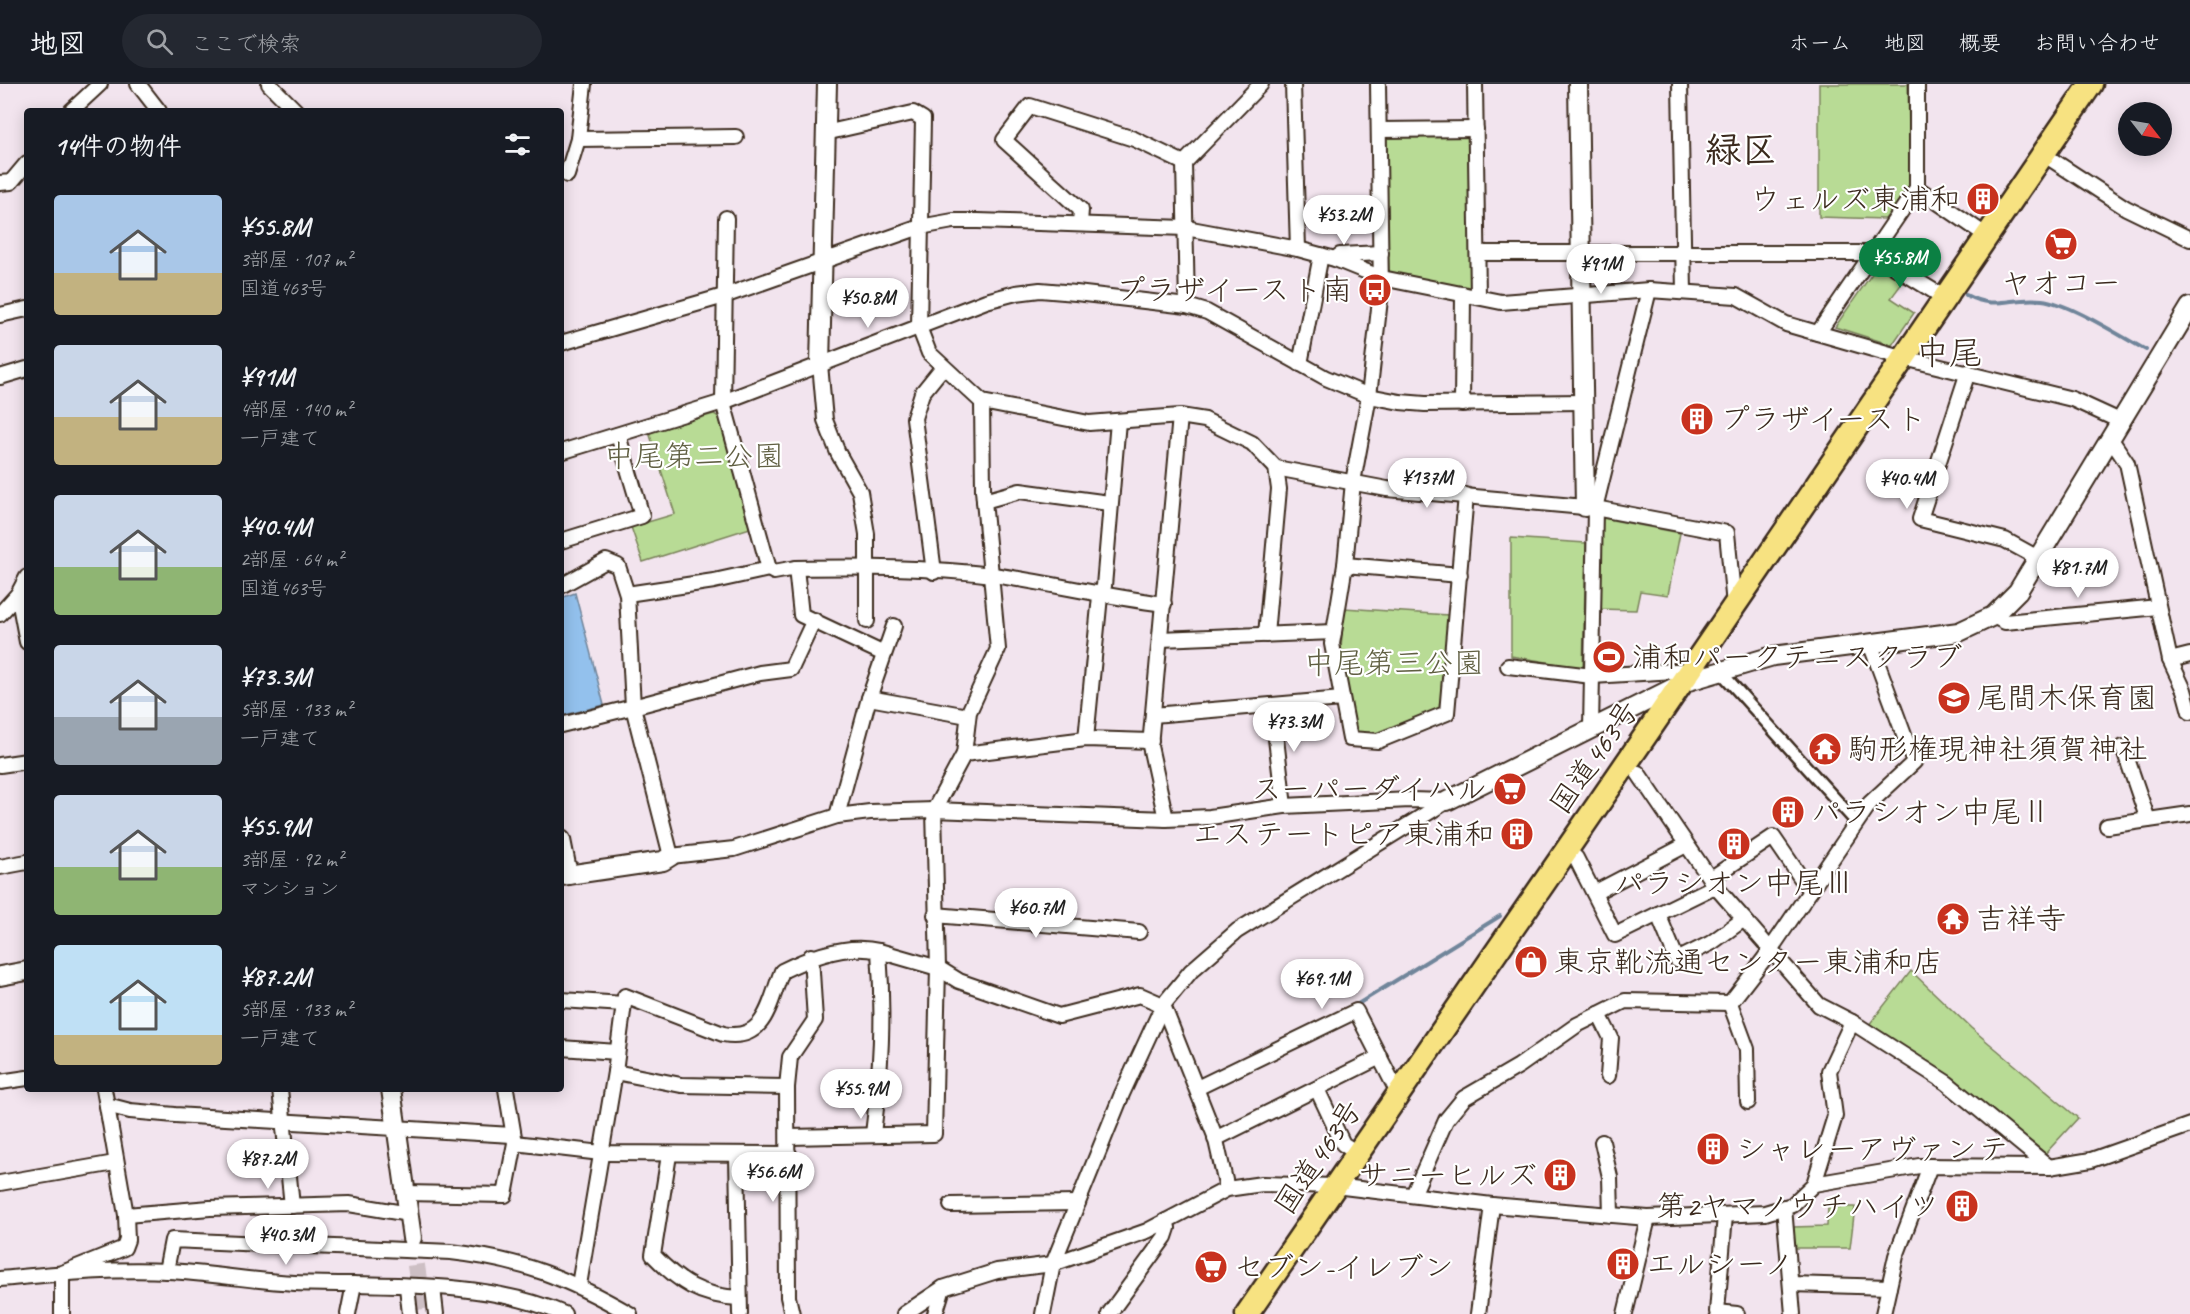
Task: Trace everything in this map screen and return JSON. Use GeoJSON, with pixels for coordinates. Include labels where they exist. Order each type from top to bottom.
{"type":"FeatureCollection","features":[{"type":"Feature","properties":{"kind":"highway","name":"国道463号"},"geometry":{"type":"LineString","coordinates":[[1247,1314],[1566,848],[1634,767],[1688,676],[2091,84]]}},
{"type":"Feature","properties":{"kind":"street"},"geometry":{"type":"LineString","coordinates":[[74,108],[100,84]]}},
{"type":"Feature","properties":{"kind":"street"},"geometry":{"type":"LineString","coordinates":[[138,84],[157,108]]}},
{"type":"Feature","properties":{"kind":"street"},"geometry":{"type":"LineString","coordinates":[[268,84],[293,108]]}},
{"type":"Feature","properties":{"kind":"street"},"geometry":{"type":"LineString","coordinates":[[567,175],[578,139],[584,84]]}},
{"type":"Feature","properties":{"kind":"street"},"geometry":{"type":"LineString","coordinates":[[826,84],[820,364],[825,420],[838,453],[860,492],[867,534],[867,621]]}},
{"type":"Feature","properties":{"kind":"street"},"geometry":{"type":"LineString","coordinates":[[1187,306],[1184,163],[1261,84]]}},
{"type":"Feature","properties":{"kind":"street"},"geometry":{"type":"LineString","coordinates":[[1293,84],[1298,249]]}},
{"type":"Feature","properties":{"kind":"street"},"geometry":{"type":"LineString","coordinates":[[1378,84],[1382,278],[1369,396],[1353,482],[1345,565],[1332,644],[1350,739],[1378,741],[1447,713],[1466,495]]}},
{"type":"Feature","properties":{"kind":"street"},"geometry":{"type":"LineString","coordinates":[[1475,84],[1478,297]]}},
{"type":"Feature","properties":{"kind":"street"},"geometry":{"type":"LineString","coordinates":[[1578,84],[1584,402],[1590,508],[1591,729]]}},
{"type":"Feature","properties":{"kind":"street"},"geometry":{"type":"LineString","coordinates":[[1680,84],[1684,291]]}},
{"type":"Feature","properties":{"kind":"street"},"geometry":{"type":"LineString","coordinates":[[1818,333],[1917,188],[1917,84]]}},
{"type":"Feature","properties":{"kind":"street"},"geometry":{"type":"LineString","coordinates":[[1080,223],[1081,210],[1004,140],[1030,106],[1134,139],[1184,163]]}},
{"type":"Feature","properties":{"kind":"street"},"geometry":{"type":"LineString","coordinates":[[825,133],[912,113],[923,118],[919,327],[929,353],[982,402],[1089,423],[1180,416],[1205,420],[1252,443],[1276,468],[1279,489],[1266,635]]}},
{"type":"Feature","properties":{"kind":"street"},"geometry":{"type":"LineString","coordinates":[[1379,130],[1476,129]]}},
{"type":"Feature","properties":{"kind":"street"},"geometry":{"type":"LineString","coordinates":[[578,139],[735,137]]}},
{"type":"Feature","properties":{"kind":"street"},"geometry":{"type":"LineString","coordinates":[[2043,154],[2126,208],[2190,239]]}},
{"type":"Feature","properties":{"kind":"street"},"geometry":{"type":"LineString","coordinates":[[0,183],[11,182],[24,167]]}},
{"type":"Feature","properties":{"kind":"street"},"geometry":{"type":"LineString","coordinates":[[1917,188],[1987,236]]}},
{"type":"Feature","properties":{"kind":"street"},"geometry":{"type":"LineString","coordinates":[[726,218],[723,402],[769,569]]}},
{"type":"Feature","properties":{"kind":"street"},"geometry":{"type":"LineString","coordinates":[[564,342],[724,296],[920,227],[953,221],[1080,223],[1186,228],[1298,249],[1328,257],[1382,278],[1501,302],[1648,290],[1736,296],[1786,324],[1904,358],[2072,399],[2120,421]]}},
{"type":"Feature","properties":{"kind":"street"},"geometry":{"type":"LineString","coordinates":[[1328,257],[1381,253]]}},
{"type":"Feature","properties":{"kind":"street"},"geometry":{"type":"LineString","coordinates":[[1479,253],[1872,253],[1945,298]]}},
{"type":"Feature","properties":{"kind":"street"},"geometry":{"type":"LineString","coordinates":[[1300,364],[1328,257]]}},
{"type":"Feature","properties":{"kind":"street"},"geometry":{"type":"LineString","coordinates":[[564,451],[723,402],[986,301],[1040,290],[1187,306],[1224,320],[1300,364],[1348,389],[1369,396],[1400,402],[1462,404],[1584,402]]}},
{"type":"Feature","properties":{"kind":"street"},"geometry":{"type":"LineString","coordinates":[[1590,508],[1648,290]]}},
{"type":"Feature","properties":{"kind":"street"},"geometry":{"type":"LineString","coordinates":[[1462,404],[1463,294]]}},
{"type":"Feature","properties":{"kind":"street"},"geometry":{"type":"LineString","coordinates":[[1509,666],[1592,676],[1688,676],[1720,671],[1773,656],[1959,632],[1993,616],[2018,591],[2190,307]]}},
{"type":"Feature","properties":{"kind":"street"},"geometry":{"type":"LineString","coordinates":[[0,315],[24,310]]}},
{"type":"Feature","properties":{"kind":"street"},"geometry":{"type":"LineString","coordinates":[[934,572],[914,418],[922,393],[943,367]]}},
{"type":"Feature","properties":{"kind":"street"},"geometry":{"type":"LineString","coordinates":[[0,377],[24,370]]}},
{"type":"Feature","properties":{"kind":"street"},"geometry":{"type":"LineString","coordinates":[[1968,372],[1920,519],[2005,540],[2038,558]]}},
{"type":"Feature","properties":{"kind":"street"},"geometry":{"type":"LineString","coordinates":[[789,1137],[934,1134],[938,968],[934,810],[964,754],[968,716],[998,649],[984,501],[982,402]]}},
{"type":"Feature","properties":{"kind":"street"},"geometry":{"type":"LineString","coordinates":[[1166,819],[1151,741],[1180,416]]}},
{"type":"Feature","properties":{"kind":"street"},"geometry":{"type":"LineString","coordinates":[[1086,740],[1100,596],[1104,586],[1109,503],[1118,421]]}},
{"type":"Feature","properties":{"kind":"street"},"geometry":{"type":"LineString","coordinates":[[564,541],[642,516],[618,435]]}},
{"type":"Feature","properties":{"kind":"street"},"geometry":{"type":"LineString","coordinates":[[2110,438],[2127,463],[2170,660],[2184,690],[2190,712]]}},
{"type":"Feature","properties":{"kind":"street"},"geometry":{"type":"LineString","coordinates":[[1276,468],[1418,492],[1590,508],[1727,533],[1734,608]]}},
{"type":"Feature","properties":{"kind":"street"},"geometry":{"type":"LineString","coordinates":[[984,501],[1020,491],[1109,503]]}},
{"type":"Feature","properties":{"kind":"street"},"geometry":{"type":"LineString","coordinates":[[564,584],[606,561],[618,566],[627,594],[633,707],[671,856]]}},
{"type":"Feature","properties":{"kind":"street"},"geometry":{"type":"LineString","coordinates":[[1345,565],[1460,575]]}},
{"type":"Feature","properties":{"kind":"street"},"geometry":{"type":"LineString","coordinates":[[627,594],[714,581],[769,569],[774,572],[796,568],[868,567],[992,575],[1100,596],[1164,604]]}},
{"type":"Feature","properties":{"kind":"street"},"geometry":{"type":"LineString","coordinates":[[796,568],[798,610],[801,615],[884,654]]}},
{"type":"Feature","properties":{"kind":"street"},"geometry":{"type":"LineString","coordinates":[[0,614],[18,594],[24,583]]}},
{"type":"Feature","properties":{"kind":"street"},"geometry":{"type":"LineString","coordinates":[[18,594],[24,626]]}},
{"type":"Feature","properties":{"kind":"street"},"geometry":{"type":"LineString","coordinates":[[1993,616],[2005,622],[2158,608]]}},
{"type":"Feature","properties":{"kind":"street"},"geometry":{"type":"LineString","coordinates":[[564,724],[760,673],[792,669],[813,620]]}},
{"type":"Feature","properties":{"kind":"street"},"geometry":{"type":"LineString","coordinates":[[837,816],[869,698],[894,626]]}},
{"type":"Feature","properties":{"kind":"street"},"geometry":{"type":"LineString","coordinates":[[1161,639],[1334,632]]}},
{"type":"Feature","properties":{"kind":"street"},"geometry":{"type":"LineString","coordinates":[[1730,1004],[1870,803],[1914,762],[1870,644]]}},
{"type":"Feature","properties":{"kind":"street"},"geometry":{"type":"LineString","coordinates":[[2170,660],[2190,655]]}},
{"type":"Feature","properties":{"kind":"street"},"geometry":{"type":"LineString","coordinates":[[1720,671],[1857,823]]}},
{"type":"Feature","properties":{"kind":"street"},"geometry":{"type":"LineString","coordinates":[[1043,1314],[1053,1264],[1122,1094],[1163,1005],[1191,970],[1236,931],[1447,801],[1591,729],[1688,676]]}},
{"type":"Feature","properties":{"kind":"street"},"geometry":{"type":"LineString","coordinates":[[869,698],[968,716]]}},
{"type":"Feature","properties":{"kind":"street"},"geometry":{"type":"LineString","coordinates":[[1153,715],[1342,699]]}},
{"type":"Feature","properties":{"kind":"street"},"geometry":{"type":"LineString","coordinates":[[1272,705],[1284,806]]}},
{"type":"Feature","properties":{"kind":"street"},"geometry":{"type":"LineString","coordinates":[[964,754],[1086,740],[1151,741]]}},
{"type":"Feature","properties":{"kind":"street"},"geometry":{"type":"LineString","coordinates":[[2123,747],[2148,820]]}},
{"type":"Feature","properties":{"kind":"street"},"geometry":{"type":"LineString","coordinates":[[0,765],[24,761]]}},
{"type":"Feature","properties":{"kind":"street"},"geometry":{"type":"LineString","coordinates":[[1634,767],[1712,883],[1818,1005],[1852,1022],[1947,1083],[2049,1167]]}},
{"type":"Feature","properties":{"kind":"street"},"geometry":{"type":"LineString","coordinates":[[565,876],[663,861],[671,856],[734,849],[837,816],[934,810],[1166,819],[1210,818],[1284,806],[1410,800],[1447,801]]}},
{"type":"Feature","properties":{"kind":"street"},"geometry":{"type":"LineString","coordinates":[[2107,826],[2190,814]]}},
{"type":"Feature","properties":{"kind":"street"},"geometry":{"type":"LineString","coordinates":[[1566,848],[1576,858],[1616,934],[1658,914],[1712,883],[1773,837],[1809,891]]}},
{"type":"Feature","properties":{"kind":"street"},"geometry":{"type":"LineString","coordinates":[[1594,893],[1686,845]]}},
{"type":"Feature","properties":{"kind":"street"},"geometry":{"type":"LineString","coordinates":[[0,867],[24,863]]}},
{"type":"Feature","properties":{"kind":"street"},"geometry":{"type":"LineString","coordinates":[[1658,914],[1677,960],[1711,943],[1744,919]]}},
{"type":"Feature","properties":{"kind":"street"},"geometry":{"type":"LineString","coordinates":[[935,915],[1139,932]]}},
{"type":"Feature","properties":{"kind":"street"},"geometry":{"type":"LineString","coordinates":[[579,1285],[615,1072],[625,996],[723,1034],[738,1037],[751,1032],[761,1023],[782,971],[811,956],[867,948],[938,968],[959,981],[1059,1016],[1140,995],[1163,1005],[1215,1139],[1227,1189]]}},
{"type":"Feature","properties":{"kind":"street"},"geometry":{"type":"LineString","coordinates":[[873,1134],[884,1010],[879,951]]}},
{"type":"Feature","properties":{"kind":"street"},"geometry":{"type":"LineString","coordinates":[[792,1314],[788,1297],[787,1087],[790,1057],[815,1020],[811,956]]}},
{"type":"Feature","properties":{"kind":"street"},"geometry":{"type":"LineString","coordinates":[[0,976],[24,972]]}},
{"type":"Feature","properties":{"kind":"street"},"geometry":{"type":"LineString","coordinates":[[564,1000],[624,1004]]}},
{"type":"Feature","properties":{"kind":"street"},"geometry":{"type":"LineString","coordinates":[[1413,1195],[1446,1120],[1464,1098],[1518,1066],[1577,1025],[1625,1001],[1730,1004]]}},
{"type":"Feature","properties":{"kind":"street"},"geometry":{"type":"LineString","coordinates":[[1730,1004],[1747,1049],[1748,1102]]}},
{"type":"Feature","properties":{"kind":"street"},"geometry":{"type":"LineString","coordinates":[[1197,1088],[1356,1011],[1398,1093]]}},
{"type":"Feature","properties":{"kind":"street"},"geometry":{"type":"LineString","coordinates":[[1599,1014],[1611,1038],[1608,1076]]}},
{"type":"Feature","properties":{"kind":"street"},"geometry":{"type":"LineString","coordinates":[[904,1314],[944,1288],[997,1271],[1053,1264],[1167,1221],[1227,1189],[1271,1184],[1335,1186],[1492,1205],[1648,1218],[1765,1213],[1792,1204],[1814,1184],[1835,1116],[1829,1071],[1852,1022]]}},
{"type":"Feature","properties":{"kind":"street"},"geometry":{"type":"LineString","coordinates":[[564,1048],[617,1052]]}},
{"type":"Feature","properties":{"kind":"street"},"geometry":{"type":"LineString","coordinates":[[1215,1139],[1380,1057]]}},
{"type":"Feature","properties":{"kind":"street"},"geometry":{"type":"LineString","coordinates":[[615,1072],[681,1084],[787,1087]]}},
{"type":"Feature","properties":{"kind":"street"},"geometry":{"type":"LineString","coordinates":[[0,1082],[24,1078]]}},
{"type":"Feature","properties":{"kind":"street"},"geometry":{"type":"LineString","coordinates":[[1317,1089],[1343,1144],[1357,1153]]}},
{"type":"Feature","properties":{"kind":"street"},"geometry":{"type":"LineString","coordinates":[[62,1273],[124,1248],[127,1240],[126,1215],[115,1163],[105,1092]]}},
{"type":"Feature","properties":{"kind":"street"},"geometry":{"type":"LineString","coordinates":[[280,1092],[292,1206]]}},
{"type":"Feature","properties":{"kind":"street"},"geometry":{"type":"LineString","coordinates":[[391,1092],[412,1238]]}},
{"type":"Feature","properties":{"kind":"street"},"geometry":{"type":"LineString","coordinates":[[406,1192],[505,1195],[514,1139],[506,1092]]}},
{"type":"Feature","properties":{"kind":"street"},"geometry":{"type":"LineString","coordinates":[[107,1105],[130,1111],[169,1115],[397,1127],[514,1139],[601,1153],[789,1154]]}},
{"type":"Feature","properties":{"kind":"street"},"geometry":{"type":"LineString","coordinates":[[1814,1184],[1930,1166],[2049,1167],[2091,1160],[2190,1125]]}},
{"type":"Feature","properties":{"kind":"street"},"geometry":{"type":"LineString","coordinates":[[1602,1142],[1610,1177],[1611,1215]]}},
{"type":"Feature","properties":{"kind":"street"},"geometry":{"type":"LineString","coordinates":[[669,1155],[653,1256],[671,1274],[693,1288],[714,1297],[739,1298]]}},
{"type":"Feature","properties":{"kind":"street"},"geometry":{"type":"LineString","coordinates":[[737,1155],[740,1314]]}},
{"type":"Feature","properties":{"kind":"street"},"geometry":{"type":"LineString","coordinates":[[0,1183],[115,1163]]}},
{"type":"Feature","properties":{"kind":"street"},"geometry":{"type":"LineString","coordinates":[[1883,1314],[1896,1256],[1930,1166]]}},
{"type":"Feature","properties":{"kind":"street"},"geometry":{"type":"LineString","coordinates":[[951,1205],[1078,1203]]}},
{"type":"Feature","properties":{"kind":"street"},"geometry":{"type":"LineString","coordinates":[[126,1215],[210,1208],[349,1204],[409,1214]]}},
{"type":"Feature","properties":{"kind":"street"},"geometry":{"type":"LineString","coordinates":[[1478,1314],[1492,1205]]}},
{"type":"Feature","properties":{"kind":"street"},"geometry":{"type":"LineString","coordinates":[[1784,1207],[1793,1314]]}},
{"type":"Feature","properties":{"kind":"street"},"geometry":{"type":"LineString","coordinates":[[1725,1215],[1716,1312],[1737,1314]]}},
{"type":"Feature","properties":{"kind":"street"},"geometry":{"type":"LineString","coordinates":[[1624,1314],[1648,1218]]}},
{"type":"Feature","properties":{"kind":"street"},"geometry":{"type":"LineString","coordinates":[[1109,1314],[1166,1234],[1167,1221]]}},
{"type":"Feature","properties":{"kind":"street"},"geometry":{"type":"LineString","coordinates":[[166,1271],[172,1240],[474,1254],[528,1266],[579,1285],[630,1314]]}},
{"type":"Feature","properties":{"kind":"street"},"geometry":{"type":"LineString","coordinates":[[0,1279],[62,1273],[166,1271],[291,1282],[482,1291],[511,1296],[564,1314]]}},
{"type":"Feature","properties":{"kind":"street"},"geometry":{"type":"LineString","coordinates":[[62,1273],[62,1314]]}},
{"type":"Feature","properties":{"kind":"street"},"geometry":{"type":"LineString","coordinates":[[348,1314],[354,1284]]}},
{"type":"Feature","properties":{"kind":"street"},"geometry":{"type":"LineString","coordinates":[[1791,1284],[1889,1287]]}},
{"type":"Feature","properties":{"kind":"street"},"geometry":{"type":"LineString","coordinates":[[407,1287],[411,1314]]}},
{"type":"Feature","properties":{"kind":"street"},"geometry":{"type":"LineString","coordinates":[[432,1288],[436,1314]]}},
{"type":"Feature","properties":{"kind":"street"},"geometry":{"type":"LineString","coordinates":[[935,1314],[944,1288]]}},
{"type":"Feature","properties":{"kind":"green space"},"geometry":{"type":"Polygon","coordinates":[[[1819,84],[1908,84],[1910,186],[1885,219],[1819,217],[1819,84]]]}},
{"type":"Feature","properties":{"kind":"green space"},"geometry":{"type":"Polygon","coordinates":[[[1465,132],[1470,137],[1473,290],[1389,272],[1385,139],[1389,133],[1465,132]]]}},
{"type":"Feature","properties":{"kind":"green space"},"geometry":{"type":"Polygon","coordinates":[[[1878,265],[1903,282],[1891,298],[1914,313],[1892,345],[1835,327],[1878,265]]]}},
{"type":"Feature","properties":{"kind":"green space","name":"中尾第二公園"},"geometry":{"type":"Polygon","coordinates":[[[714,414],[719,417],[750,528],[643,562],[631,527],[675,514],[649,432],[714,414]]]}},
{"type":"Feature","properties":{"kind":"green space"},"geometry":{"type":"Polygon","coordinates":[[[1602,518],[1680,533],[1668,595],[1640,591],[1636,610],[1599,609],[1602,518]]]}},
{"type":"Feature","properties":{"kind":"green space"},"geometry":{"type":"Polygon","coordinates":[[[1511,538],[1586,543],[1583,668],[1511,656],[1511,538]]]}},
{"type":"Feature","properties":{"kind":"green space","name":"中尾第三公園"},"geometry":{"type":"Polygon","coordinates":[[[1344,608],[1448,615],[1443,709],[1384,732],[1361,735],[1353,733],[1341,649],[1344,608]]]}},
{"type":"Feature","properties":{"kind":"green space"},"geometry":{"type":"Polygon","coordinates":[[[1911,971],[1971,1028],[2078,1118],[2044,1155],[1868,1026],[1911,971]]]}},
{"type":"Feature","properties":{"kind":"green space"},"geometry":{"type":"Polygon","coordinates":[[[1828,1207],[1855,1207],[1850,1248],[1794,1248],[1793,1227],[1827,1226],[1828,1207]]]}},
{"type":"Feature","properties":{"kind":"water"},"geometry":{"type":"Polygon","coordinates":[[[575,593],[604,705],[564,715],[564,597],[575,593]]]}},
{"type":"Feature","properties":{"kind":"waterway"},"geometry":{"type":"LineString","coordinates":[[1966,295],[1976,300],[1995,303],[2031,299],[2053,302],[2080,313],[2146,350]]}},
{"type":"Feature","properties":{"kind":"waterway"},"geometry":{"type":"LineString","coordinates":[[1353,1007],[1500,916]]}},
{"type":"Feature","properties":{"kind":"tunnel"},"geometry":{"type":"LineString","coordinates":[[412,1238],[423,1314]]}},
{"type":"Feature","properties":{"kind":"place","name":"ウェルズ東浦和"},"geometry":{"type":"Point","coordinates":[1983,199]}},
{"type":"Feature","properties":{"kind":"place","name":"ヤオコー"},"geometry":{"type":"Point","coordinates":[2061,244]}},
{"type":"Feature","properties":{"kind":"place","name":"プラザイースト南"},"geometry":{"type":"Point","coordinates":[1375,290]}},
{"type":"Feature","properties":{"kind":"place","name":"プラザイースト"},"geometry":{"type":"Point","coordinates":[1697,419]}},
{"type":"Feature","properties":{"kind":"place","name":"浦和パークテニスクラブ"},"geometry":{"type":"Point","coordinates":[1609,657]}},
{"type":"Feature","properties":{"kind":"place","name":"尾間木保育園"},"geometry":{"type":"Point","coordinates":[1954,698]}},
{"type":"Feature","properties":{"kind":"place","name":"駒形権現神社須賀神社"},"geometry":{"type":"Point","coordinates":[1825,749]}},
{"type":"Feature","properties":{"kind":"place","name":"スーパーダイハル"},"geometry":{"type":"Point","coordinates":[1510,789]}},
{"type":"Feature","properties":{"kind":"place","name":"パラシオン中尾Ⅱ"},"geometry":{"type":"Point","coordinates":[1788,812]}},
{"type":"Feature","properties":{"kind":"place","name":"エステートピア東浦和"},"geometry":{"type":"Point","coordinates":[1517,834]}},
{"type":"Feature","properties":{"kind":"place","name":"パラシオン中尾Ⅲ"},"geometry":{"type":"Point","coordinates":[1734,844]}},
{"type":"Feature","properties":{"kind":"place","name":"吉祥寺"},"geometry":{"type":"Point","coordinates":[1953,919]}},
{"type":"Feature","properties":{"kind":"place","name":"東京靴流通センター東浦和店"},"geometry":{"type":"Point","coordinates":[1531,962]}},
{"type":"Feature","properties":{"kind":"place","name":"シャレーアヴァンテ"},"geometry":{"type":"Point","coordinates":[1713,1149]}},
{"type":"Feature","properties":{"kind":"place","name":"サニーヒルズ"},"geometry":{"type":"Point","coordinates":[1560,1175]}},
{"type":"Feature","properties":{"kind":"place","name":"第2ヤマノウチハイツ"},"geometry":{"type":"Point","coordinates":[1962,1206]}},
{"type":"Feature","properties":{"kind":"place","name":"エルシーノ"},"geometry":{"type":"Point","coordinates":[1623,1264]}},
{"type":"Feature","properties":{"kind":"place","name":"セブン-イレブン"},"geometry":{"type":"Point","coordinates":[1211,1267]}},
{"type":"Feature","properties":{"kind":"district","name":"緑区"},"geometry":{"type":"Point","coordinates":[1741,149]}},
{"type":"Feature","properties":{"kind":"district","name":"中尾"},"geometry":{"type":"Point","coordinates":[1949,352]}}]}
